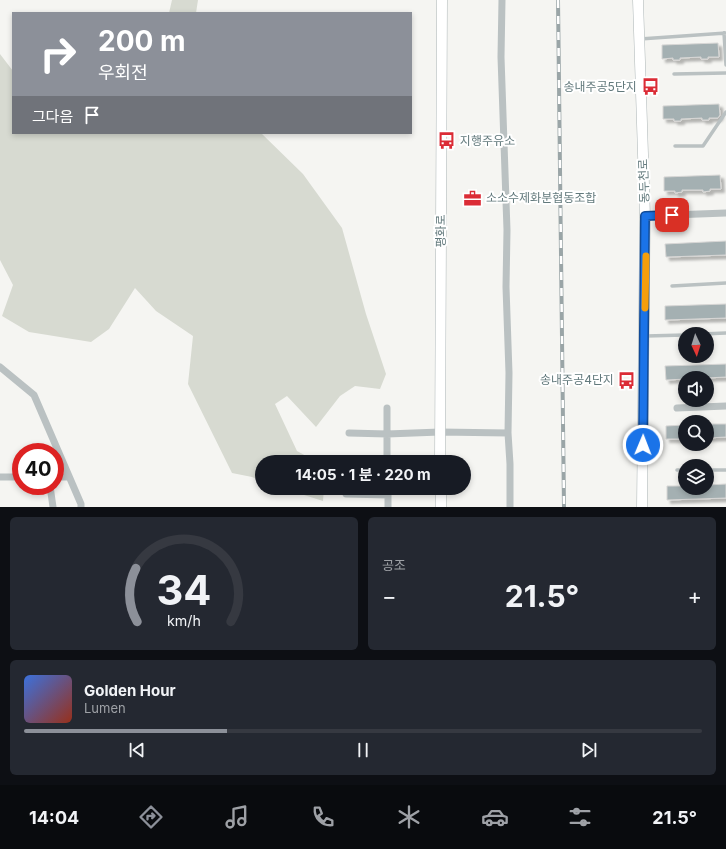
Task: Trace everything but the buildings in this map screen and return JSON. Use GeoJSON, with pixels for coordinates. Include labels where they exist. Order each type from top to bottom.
{"type":"FeatureCollection","features":[{"type":"Feature","properties":{"kind":"street","name":"평화로"},"geometry":{"type":"LineString","coordinates":[[440,455],[442,0]]}},
{"type":"Feature","properties":{"kind":"street"},"geometry":{"type":"LineString","coordinates":[[502,0],[501,57],[507,230],[506,287],[509,373],[508,433],[510,507]]}},
{"type":"Feature","properties":{"kind":"street","name":"동두천로"},"geometry":{"type":"LineString","coordinates":[[638,0],[645,216],[645,336],[642,507]]}},
{"type":"Feature","properties":{"kind":"street"},"geometry":{"type":"LineString","coordinates":[[645,216],[726,213]]}},
{"type":"Feature","properties":{"kind":"street"},"geometry":{"type":"LineString","coordinates":[[0,367],[34,394],[81,507]]}},
{"type":"Feature","properties":{"kind":"street"},"geometry":{"type":"LineString","coordinates":[[677,408],[726,406]]}},
{"type":"Feature","properties":{"kind":"street"},"geometry":{"type":"LineString","coordinates":[[387,408],[387,455]]}},
{"type":"Feature","properties":{"kind":"street"},"geometry":{"type":"LineString","coordinates":[[349,433],[508,433]]}},
{"type":"Feature","properties":{"kind":"street"},"geometry":{"type":"LineString","coordinates":[[0,477],[12,477]]}},
{"type":"Feature","properties":{"kind":"street"},"geometry":{"type":"LineString","coordinates":[[64,477],[69,477]]}},
{"type":"Feature","properties":{"kind":"street"},"geometry":{"type":"LineString","coordinates":[[51,495],[53,507]]}},
{"type":"Feature","properties":{"kind":"street"},"geometry":{"type":"LineString","coordinates":[[388,495],[388,507]]}},
{"type":"Feature","properties":{"kind":"street"},"geometry":{"type":"LineString","coordinates":[[441,495],[441,507]]}},
{"type":"Feature","properties":{"kind":"lane"},"geometry":{"type":"LineString","coordinates":[[639,39],[725,33],[726,65]]}},
{"type":"Feature","properties":{"kind":"lane"},"geometry":{"type":"LineString","coordinates":[[674,74],[726,73]]}},
{"type":"Feature","properties":{"kind":"lane"},"geometry":{"type":"LineString","coordinates":[[676,146],[703,146],[726,112]]}},
{"type":"Feature","properties":{"kind":"lane"},"geometry":{"type":"LineString","coordinates":[[672,286],[726,283]]}},
{"type":"Feature","properties":{"kind":"lane"},"geometry":{"type":"LineString","coordinates":[[714,334],[726,333]]}},
{"type":"Feature","properties":{"kind":"lane"},"geometry":{"type":"LineString","coordinates":[[645,336],[678,335]]}},
{"type":"Feature","properties":{"kind":"lane"},"geometry":{"type":"LineString","coordinates":[[714,470],[726,470]]}},
{"type":"Feature","properties":{"kind":"shaded area"},"geometry":{"type":"Polygon","coordinates":[[[172,0],[198,0],[196,12],[169,12],[172,0]]]}},
{"type":"Feature","properties":{"kind":"shaded area"},"geometry":{"type":"Polygon","coordinates":[[[0,54],[12,70],[12,134],[262,134],[303,174],[342,228],[366,314],[386,374],[380,389],[355,386],[340,396],[316,427],[287,396],[275,404],[297,451],[304,455],[255,455],[255,478],[232,473],[188,384],[193,336],[156,311],[135,288],[109,329],[91,342],[29,332],[2,316],[13,285],[0,260],[0,54]]]}},
{"type":"Feature","properties":{"kind":"shaded area"},"geometry":{"type":"Polygon","coordinates":[[[304,495],[323,495],[323,501],[304,495]]]}},
{"type":"Feature","properties":{"kind":"railway"},"geometry":{"type":"LineString","coordinates":[[558,0],[564,507]]}},
{"type":"Feature","properties":{"kind":"slow traffic"},"geometry":{"type":"LineString","coordinates":[[645,308],[646,256]]}},
{"type":"Feature","properties":{"kind":"place","name":"송내주공5단지"},"geometry":{"type":"Point","coordinates":[650,87]}},
{"type":"Feature","properties":{"kind":"place","name":"지행주유소"},"geometry":{"type":"Point","coordinates":[447,141]}},
{"type":"Feature","properties":{"kind":"place","name":"소소수제화분협동조합"},"geometry":{"type":"Point","coordinates":[473,198]}},
{"type":"Feature","properties":{"kind":"place","name":"송내주공4단지"},"geometry":{"type":"Point","coordinates":[627,380]}},
{"type":"Feature","properties":{"kind":"route"},"geometry":{"type":"LineString","coordinates":[[643,445],[646,262],[645,216],[672,215]]}}]}
